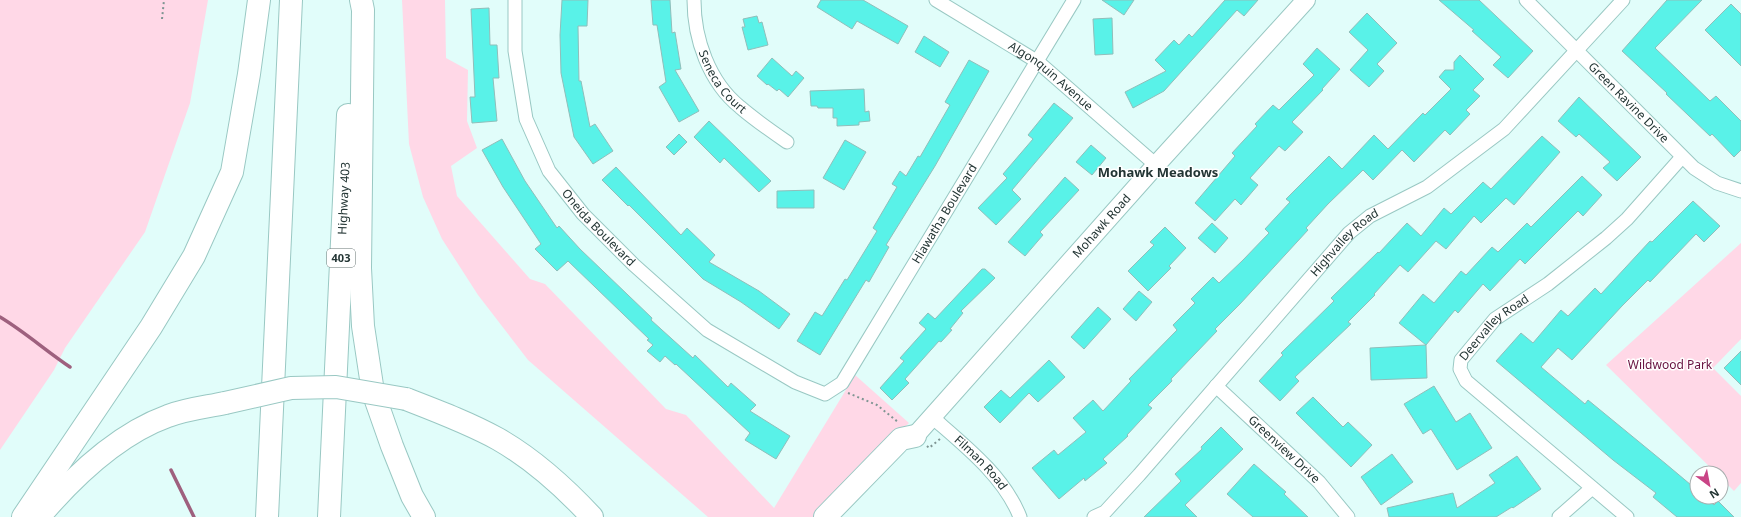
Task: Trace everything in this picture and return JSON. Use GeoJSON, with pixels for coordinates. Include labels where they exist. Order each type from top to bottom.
{"type":"FeatureCollection","features":[{"type":"Feature","properties":{"kind":"highway"},"geometry":{"type":"LineString","coordinates":[[23,517],[151,327],[194,256],[232,172],[249,74],[259,0]]}},
{"type":"Feature","properties":{"kind":"highway"},"geometry":{"type":"LineString","coordinates":[[268,517],[291,0]]}},
{"type":"Feature","properties":{"kind":"highway","name":"Highway 403"},"geometry":{"type":"LineString","coordinates":[[329,517],[353,0]]}},
{"type":"Feature","properties":{"kind":"highway"},"geometry":{"type":"LineString","coordinates":[[361,0],[363,10],[360,268],[363,326],[373,392],[403,474],[424,517]]}},
{"type":"Feature","properties":{"kind":"highway"},"geometry":{"type":"LineString","coordinates":[[39,517],[60,492],[117,442],[168,416],[291,388],[336,387],[406,398],[443,413],[499,440],[540,469],[571,494],[592,517]]}},
{"type":"Feature","properties":{"kind":"highway"},"geometry":{"type":"LineString","coordinates":[[824,517],[901,439],[915,436]]}},
{"type":"Feature","properties":{"kind":"highway"},"geometry":{"type":"LineString","coordinates":[[842,517],[910,448],[915,436]]}},
{"type":"Feature","properties":{"kind":"main road","name":"Mohawk Road"},"geometry":{"type":"LineString","coordinates":[[915,436],[1156,165],[1306,0]]}},
{"type":"Feature","properties":{"kind":"street","name":"Oneida Boulevard"},"geometry":{"type":"LineString","coordinates":[[516,0],[515,52],[526,120],[549,171],[583,214],[634,265],[707,330],[795,382]]}},
{"type":"Feature","properties":{"kind":"street","name":"Seneca Court"},"geometry":{"type":"LineString","coordinates":[[694,0],[694,21],[702,51],[717,83],[738,106],[787,142]]}},
{"type":"Feature","properties":{"kind":"street","name":"Algonquin Avenue"},"geometry":{"type":"LineString","coordinates":[[936,0],[1038,62],[1156,165]]}},
{"type":"Feature","properties":{"kind":"street","name":"Hiawatha Boulevard"},"geometry":{"type":"LineString","coordinates":[[795,382],[825,394],[842,383],[1038,62],[1074,0]]}},
{"type":"Feature","properties":{"kind":"street","name":"Green Ravine Drive"},"geometry":{"type":"LineString","coordinates":[[1526,0],[1694,168],[1717,183],[1741,191]]}},
{"type":"Feature","properties":{"kind":"street","name":"Highvalley Road"},"geometry":{"type":"LineString","coordinates":[[1094,517],[1105,512],[1349,233],[1370,216],[1427,187],[1504,129],[1624,0]]}},
{"type":"Feature","properties":{"kind":"street","name":"Deervalley Road"},"geometry":{"type":"LineString","coordinates":[[1627,517],[1466,381],[1460,369],[1461,360],[1495,319],[1548,284],[1616,229],[1682,157]]}},
{"type":"Feature","properties":{"kind":"street","name":"Greenview Drive"},"geometry":{"type":"LineString","coordinates":[[1216,386],[1319,482],[1348,517]]}},
{"type":"Feature","properties":{"kind":"street","name":"Filman Road"},"geometry":{"type":"LineString","coordinates":[[932,417],[970,452],[999,482],[1017,508],[1020,517]]}},
{"type":"Feature","properties":{"kind":"street"},"geometry":{"type":"LineString","coordinates":[[1559,517],[1592,488]]}},
{"type":"Feature","properties":{"kind":"path"},"geometry":{"type":"LineString","coordinates":[[162,19],[164,0]]}},
{"type":"Feature","properties":{"kind":"path"},"geometry":{"type":"LineString","coordinates":[[842,383],[847,392],[878,406],[915,436]]}},
{"type":"Feature","properties":{"kind":"green space"},"geometry":{"type":"Polygon","coordinates":[[[0,0],[208,0],[190,103],[145,232],[65,348],[54,370],[0,450],[0,0]]]}},
{"type":"Feature","properties":{"kind":"green space"},"geometry":{"type":"Polygon","coordinates":[[[402,0],[445,0],[446,58],[468,70],[467,121],[477,148],[451,166],[457,196],[530,279],[545,284],[666,409],[686,415],[774,508],[855,375],[909,423],[814,517],[708,517],[528,360],[478,295],[442,239],[423,197],[409,144],[402,0]]]}},
{"type":"Feature","properties":{"kind":"green space","name":"Wildwood Park"},"geometry":{"type":"Polygon","coordinates":[[[1741,243],[1741,339],[1713,368],[1741,396],[1741,483],[1734,491],[1729,486],[1729,465],[1708,465],[1606,365],[1741,243]]]}},
{"type":"Feature","properties":{"kind":"building"},"geometry":{"type":"Polygon","coordinates":[[[562,0],[588,0],[587,26],[578,26],[579,81],[581,81],[590,127],[595,124],[613,151],[593,164],[574,137],[561,73],[560,35],[562,0]]]}},
{"type":"Feature","properties":{"kind":"building"},"geometry":{"type":"Polygon","coordinates":[[[651,0],[670,0],[672,33],[675,32],[681,69],[675,70],[699,111],[679,122],[659,87],[666,82],[657,25],[653,25],[651,0]]]}},
{"type":"Feature","properties":{"kind":"building"},"geometry":{"type":"Polygon","coordinates":[[[821,0],[863,0],[908,26],[898,44],[857,21],[852,29],[817,7],[821,0]]]}},
{"type":"Feature","properties":{"kind":"building"},"geometry":{"type":"Polygon","coordinates":[[[1102,0],[1134,0],[1124,15],[1102,0]]]}},
{"type":"Feature","properties":{"kind":"building"},"geometry":{"type":"Polygon","coordinates":[[[1225,0],[1258,0],[1244,16],[1237,10],[1164,91],[1133,108],[1125,92],[1166,71],[1155,60],[1174,40],[1179,45],[1189,34],[1192,37],[1225,0]]]}},
{"type":"Feature","properties":{"kind":"building"},"geometry":{"type":"Polygon","coordinates":[[[1439,0],[1479,0],[1533,51],[1508,78],[1493,65],[1501,57],[1472,31],[1474,30],[1439,0]]]}},
{"type":"Feature","properties":{"kind":"building"},"geometry":{"type":"Polygon","coordinates":[[[1667,0],[1702,0],[1655,48],[1710,101],[1716,96],[1741,121],[1741,150],[1734,157],[1712,134],[1710,136],[1622,51],[1667,0]]]}},
{"type":"Feature","properties":{"kind":"building"},"geometry":{"type":"Polygon","coordinates":[[[1731,4],[1741,14],[1741,66],[1705,30],[1731,4]]]}},
{"type":"Feature","properties":{"kind":"building"},"geometry":{"type":"Polygon","coordinates":[[[489,8],[490,45],[497,45],[499,78],[493,78],[497,121],[472,123],[470,97],[475,97],[471,9],[489,8]]]}},
{"type":"Feature","properties":{"kind":"building"},"geometry":{"type":"Polygon","coordinates":[[[1367,13],[1397,43],[1377,64],[1384,71],[1369,87],[1350,70],[1368,50],[1349,32],[1367,13]]]}},
{"type":"Feature","properties":{"kind":"building"},"geometry":{"type":"Polygon","coordinates":[[[757,16],[759,23],[762,22],[768,45],[748,50],[742,27],[745,27],[743,19],[757,16]]]}},
{"type":"Feature","properties":{"kind":"building"},"geometry":{"type":"Polygon","coordinates":[[[1112,18],[1113,54],[1095,55],[1093,19],[1112,18]]]}},
{"type":"Feature","properties":{"kind":"building"},"geometry":{"type":"Polygon","coordinates":[[[924,36],[949,52],[940,67],[915,52],[924,36]]]}},
{"type":"Feature","properties":{"kind":"building"},"geometry":{"type":"Polygon","coordinates":[[[1317,48],[1340,69],[1322,89],[1323,90],[1292,122],[1303,132],[1285,151],[1279,146],[1250,178],[1258,185],[1241,205],[1235,199],[1215,221],[1195,203],[1235,156],[1232,153],[1257,126],[1255,124],[1273,105],[1279,110],[1314,75],[1303,64],[1317,48]]]}},
{"type":"Feature","properties":{"kind":"building"},"geometry":{"type":"Polygon","coordinates":[[[1460,55],[1484,79],[1473,90],[1480,96],[1466,110],[1470,114],[1450,135],[1445,130],[1414,162],[1402,150],[1373,180],[1363,170],[1306,228],[1308,230],[1215,329],[1217,331],[1148,405],[1152,408],[1127,435],[1128,436],[1103,459],[1107,463],[1085,481],[1084,478],[1059,499],[1032,468],[1054,450],[1058,455],[1086,432],[1073,418],[1093,400],[1103,411],[1131,381],[1129,379],[1177,330],[1173,325],[1195,303],[1191,299],[1213,277],[1219,283],[1243,260],[1269,233],[1265,229],[1290,202],[1286,199],[1329,156],[1342,169],[1374,135],[1388,149],[1423,113],[1425,115],[1451,89],[1439,77],[1445,70],[1454,70],[1454,62],[1460,55]]]}},
{"type":"Feature","properties":{"kind":"building"},"geometry":{"type":"Polygon","coordinates":[[[772,58],[792,76],[796,71],[804,78],[788,97],[779,89],[777,91],[768,84],[767,85],[757,76],[772,58]]]}},
{"type":"Feature","properties":{"kind":"building"},"geometry":{"type":"Polygon","coordinates":[[[969,60],[989,71],[935,166],[886,245],[889,247],[869,282],[866,280],[820,355],[797,341],[815,312],[822,316],[845,279],[847,280],[877,231],[873,228],[897,187],[892,184],[900,171],[906,176],[918,156],[920,157],[950,105],[945,102],[969,60]]]}},
{"type":"Feature","properties":{"kind":"building"},"geometry":{"type":"Polygon","coordinates":[[[864,89],[865,112],[869,111],[870,121],[859,122],[859,125],[837,126],[837,118],[833,118],[833,108],[818,108],[817,106],[811,106],[810,91],[864,89]]]}},
{"type":"Feature","properties":{"kind":"building"},"geometry":{"type":"Polygon","coordinates":[[[1579,97],[1641,157],[1617,181],[1603,168],[1610,162],[1579,134],[1576,137],[1558,121],[1579,97]]]}},
{"type":"Feature","properties":{"kind":"building"},"geometry":{"type":"Polygon","coordinates":[[[1054,103],[1073,118],[1012,190],[1021,199],[996,225],[978,208],[1007,178],[1003,174],[1033,139],[1028,135],[1054,103]]]}},
{"type":"Feature","properties":{"kind":"building"},"geometry":{"type":"Polygon","coordinates":[[[709,121],[771,181],[759,192],[724,158],[720,163],[694,137],[709,121]]]}},
{"type":"Feature","properties":{"kind":"building"},"geometry":{"type":"Polygon","coordinates":[[[679,134],[687,142],[674,155],[666,147],[679,134]]]}},
{"type":"Feature","properties":{"kind":"building"},"geometry":{"type":"Polygon","coordinates":[[[1542,136],[1560,152],[1514,205],[1506,198],[1481,223],[1474,216],[1446,249],[1436,241],[1408,272],[1400,265],[1374,294],[1375,295],[1348,322],[1351,324],[1295,377],[1299,381],[1280,401],[1259,381],[1283,355],[1281,353],[1334,301],[1331,298],[1378,252],[1379,253],[1407,223],[1421,236],[1444,208],[1451,214],[1483,182],[1491,189],[1542,136]]]}},
{"type":"Feature","properties":{"kind":"building"},"geometry":{"type":"Polygon","coordinates":[[[502,139],[525,181],[557,228],[559,226],[580,249],[652,318],[651,320],[693,358],[695,355],[728,387],[731,383],[756,405],[750,411],[790,436],[776,459],[745,440],[750,433],[676,364],[675,365],[665,356],[660,362],[647,351],[653,345],[647,340],[649,339],[568,261],[557,271],[535,249],[541,244],[503,187],[482,150],[502,139]]]}},
{"type":"Feature","properties":{"kind":"building"},"geometry":{"type":"Polygon","coordinates":[[[845,140],[866,152],[844,190],[823,178],[845,140]]]}},
{"type":"Feature","properties":{"kind":"building"},"geometry":{"type":"Polygon","coordinates":[[[1091,145],[1106,158],[1092,175],[1076,162],[1091,145]]]}},
{"type":"Feature","properties":{"kind":"building"},"geometry":{"type":"Polygon","coordinates":[[[616,167],[681,235],[687,228],[715,255],[709,262],[759,291],[790,314],[779,329],[741,302],[703,279],[629,205],[628,206],[602,180],[616,167]]]}},
{"type":"Feature","properties":{"kind":"building"},"geometry":{"type":"Polygon","coordinates":[[[1582,176],[1602,195],[1583,216],[1578,211],[1525,264],[1520,259],[1490,291],[1483,284],[1458,313],[1455,310],[1426,345],[1399,323],[1423,294],[1434,303],[1461,271],[1466,275],[1492,247],[1498,252],[1527,223],[1531,227],[1582,176]]]}},
{"type":"Feature","properties":{"kind":"building"},"geometry":{"type":"Polygon","coordinates":[[[1065,177],[1079,190],[1040,232],[1043,235],[1025,256],[1008,242],[1065,177]]]}},
{"type":"Feature","properties":{"kind":"building"},"geometry":{"type":"Polygon","coordinates":[[[814,190],[814,208],[777,208],[777,191],[814,190]]]}},
{"type":"Feature","properties":{"kind":"building"},"geometry":{"type":"Polygon","coordinates":[[[1693,201],[1720,226],[1704,242],[1696,234],[1650,282],[1648,280],[1622,306],[1572,360],[1558,348],[1541,367],[1585,404],[1588,400],[1689,483],[1689,505],[1722,505],[1734,517],[1677,517],[1653,497],[1656,493],[1613,460],[1496,361],[1521,333],[1533,343],[1561,310],[1568,316],[1595,288],[1601,294],[1650,241],[1652,242],[1693,201]]]}},
{"type":"Feature","properties":{"kind":"building"},"geometry":{"type":"Polygon","coordinates":[[[1212,223],[1228,238],[1215,253],[1198,238],[1212,223]]]}},
{"type":"Feature","properties":{"kind":"building"},"geometry":{"type":"Polygon","coordinates":[[[1165,227],[1186,248],[1169,266],[1171,268],[1148,291],[1128,271],[1154,245],[1150,242],[1165,227]]]}},
{"type":"Feature","properties":{"kind":"building"},"geometry":{"type":"Polygon","coordinates":[[[982,269],[985,269],[995,278],[961,311],[963,313],[950,329],[952,330],[941,342],[939,341],[905,379],[909,383],[892,400],[880,388],[904,361],[900,358],[926,329],[919,323],[928,313],[935,319],[982,269]]]}},
{"type":"Feature","properties":{"kind":"building"},"geometry":{"type":"Polygon","coordinates":[[[1139,291],[1152,302],[1136,321],[1123,309],[1139,291]]]}},
{"type":"Feature","properties":{"kind":"building"},"geometry":{"type":"Polygon","coordinates":[[[1098,307],[1111,319],[1084,349],[1071,337],[1098,307]]]}},
{"type":"Feature","properties":{"kind":"building"},"geometry":{"type":"Polygon","coordinates":[[[1426,345],[1427,378],[1371,380],[1370,348],[1426,345]]]}},
{"type":"Feature","properties":{"kind":"building"},"geometry":{"type":"Polygon","coordinates":[[[1741,351],[1741,385],[1724,368],[1741,351]]]}},
{"type":"Feature","properties":{"kind":"building"},"geometry":{"type":"Polygon","coordinates":[[[1049,360],[1065,377],[1038,402],[1029,393],[1000,423],[984,407],[1001,390],[1010,398],[1049,360]]]}},
{"type":"Feature","properties":{"kind":"building"},"geometry":{"type":"Polygon","coordinates":[[[1434,386],[1456,422],[1470,413],[1492,448],[1457,470],[1431,429],[1423,434],[1404,404],[1434,386]]]}},
{"type":"Feature","properties":{"kind":"building"},"geometry":{"type":"Polygon","coordinates":[[[1313,397],[1343,427],[1348,422],[1372,445],[1351,467],[1296,413],[1313,397]]]}},
{"type":"Feature","properties":{"kind":"building"},"geometry":{"type":"Polygon","coordinates":[[[1221,427],[1243,449],[1185,505],[1197,517],[1144,517],[1181,481],[1175,474],[1202,449],[1201,447],[1221,427]]]}},
{"type":"Feature","properties":{"kind":"building"},"geometry":{"type":"Polygon","coordinates":[[[1392,454],[1413,482],[1381,505],[1361,477],[1392,454]]]}},
{"type":"Feature","properties":{"kind":"building"},"geometry":{"type":"Polygon","coordinates":[[[1517,456],[1541,489],[1513,508],[1512,507],[1496,517],[1389,517],[1387,508],[1453,493],[1457,508],[1495,483],[1489,475],[1517,456]]]}},
{"type":"Feature","properties":{"kind":"building"},"geometry":{"type":"Polygon","coordinates":[[[1254,464],[1286,492],[1284,494],[1308,517],[1253,517],[1227,494],[1254,464]]]}},
{"type":"Feature","properties":{"kind":"waterway"},"geometry":{"type":"LineString","coordinates":[[0,317],[70,367]]}},
{"type":"Feature","properties":{"kind":"waterway"},"geometry":{"type":"LineString","coordinates":[[171,470],[194,517]]}},
{"type":"Feature","properties":{"kind":"district","name":"Mohawk Meadows"},"geometry":{"type":"Point","coordinates":[1158,172]}}]}
